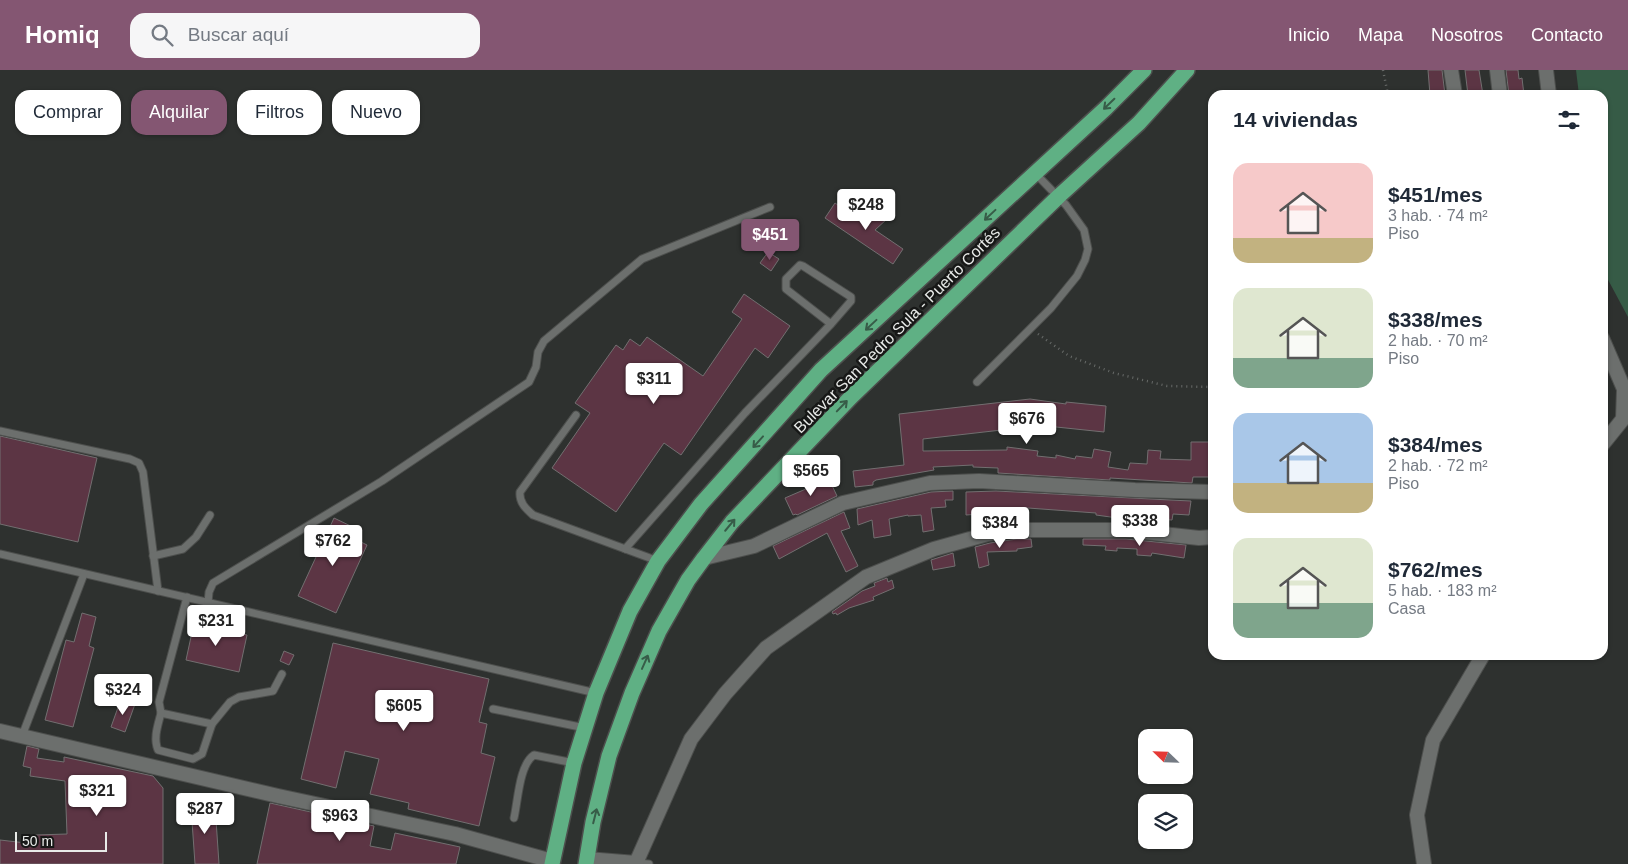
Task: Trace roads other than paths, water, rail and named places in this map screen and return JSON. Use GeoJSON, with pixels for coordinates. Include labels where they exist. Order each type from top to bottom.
{"type":"FeatureCollection","features":[{"type":"Feature","properties":{"kind":"highway","name":"Bulevar San Pedro Sula - Puerto Cortés"},"geometry":{"type":"LineString","coordinates":[[552,863],[574,762],[596,693],[630,611],[658,561],[701,504],[822,370],[1106,108],[1144,70]]}},
{"type":"Feature","properties":{"kind":"highway","name":"Bulevar San Pedro Sula - Puerto Cortés"},"geometry":{"type":"LineString","coordinates":[[586,862],[593,822],[610,756],[632,693],[659,631],[688,580],[704,558],[732,522],[851,397],[1059,196],[1138,123],[1187,70]]}},
{"type":"Feature","properties":{"kind":"street"},"geometry":{"type":"LineString","coordinates":[[1452,70],[1454,90]]}},
{"type":"Feature","properties":{"kind":"street"},"geometry":{"type":"LineString","coordinates":[[1498,70],[1500,90]]}},
{"type":"Feature","properties":{"kind":"street"},"geometry":{"type":"LineString","coordinates":[[1546,70],[1548,90]]}},
{"type":"Feature","properties":{"kind":"street"},"geometry":{"type":"LineString","coordinates":[[1608,352],[1624,389],[1623,419],[1608,438]]}},
{"type":"Feature","properties":{"kind":"street"},"geometry":{"type":"LineString","coordinates":[[704,558],[754,546],[844,503],[930,483],[988,481],[1135,490],[1208,492]]}},
{"type":"Feature","properties":{"kind":"street"},"geometry":{"type":"LineString","coordinates":[[586,862],[642,864],[691,739],[724,694],[766,648],[866,577],[934,549],[988,534],[1016,530],[1126,530],[1208,537]]}},
{"type":"Feature","properties":{"kind":"street"},"geometry":{"type":"LineString","coordinates":[[1424,864],[1417,815],[1433,740],[1479,660]]}},
{"type":"Feature","properties":{"kind":"street"},"geometry":{"type":"LineString","coordinates":[[0,731],[278,796],[455,834],[552,863]]}},
{"type":"Feature","properties":{"kind":"lane"},"geometry":{"type":"LineString","coordinates":[[977,382],[1051,308],[1077,276],[1086,260],[1088,249],[1084,230],[1059,196],[1035,172]]}},
{"type":"Feature","properties":{"kind":"lane"},"geometry":{"type":"LineString","coordinates":[[208,603],[213,583],[382,481],[529,382],[536,367],[538,352],[544,341],[642,260],[770,207]]}},
{"type":"Feature","properties":{"kind":"lane"},"geometry":{"type":"LineString","coordinates":[[625,549],[745,413],[832,324],[851,301],[850,297],[800,265],[786,279],[786,289],[832,324]]}},
{"type":"Feature","properties":{"kind":"lane"},"geometry":{"type":"LineString","coordinates":[[576,415],[520,492],[520,498],[525,508],[533,515],[658,561]]}},
{"type":"Feature","properties":{"kind":"lane"},"geometry":{"type":"LineString","coordinates":[[0,431],[130,459],[139,463],[143,472],[158,591]]}},
{"type":"Feature","properties":{"kind":"lane"},"geometry":{"type":"LineString","coordinates":[[153,556],[183,549],[196,537],[210,515]]}},
{"type":"Feature","properties":{"kind":"lane"},"geometry":{"type":"LineString","coordinates":[[0,554],[596,693]]}},
{"type":"Feature","properties":{"kind":"lane"},"geometry":{"type":"LineString","coordinates":[[22,736],[84,574]]}},
{"type":"Feature","properties":{"kind":"lane"},"geometry":{"type":"LineString","coordinates":[[187,598],[159,702],[161,713],[156,734],[158,750],[193,759],[202,754],[212,724],[230,702],[239,697],[273,690],[282,674]]}},
{"type":"Feature","properties":{"kind":"lane"},"geometry":{"type":"LineString","coordinates":[[493,709],[585,728]]}},
{"type":"Feature","properties":{"kind":"lane"},"geometry":{"type":"LineString","coordinates":[[161,713],[212,724]]}},
{"type":"Feature","properties":{"kind":"lane"},"geometry":{"type":"LineString","coordinates":[[514,818],[524,766],[529,759],[534,755],[574,762]]}}]}
